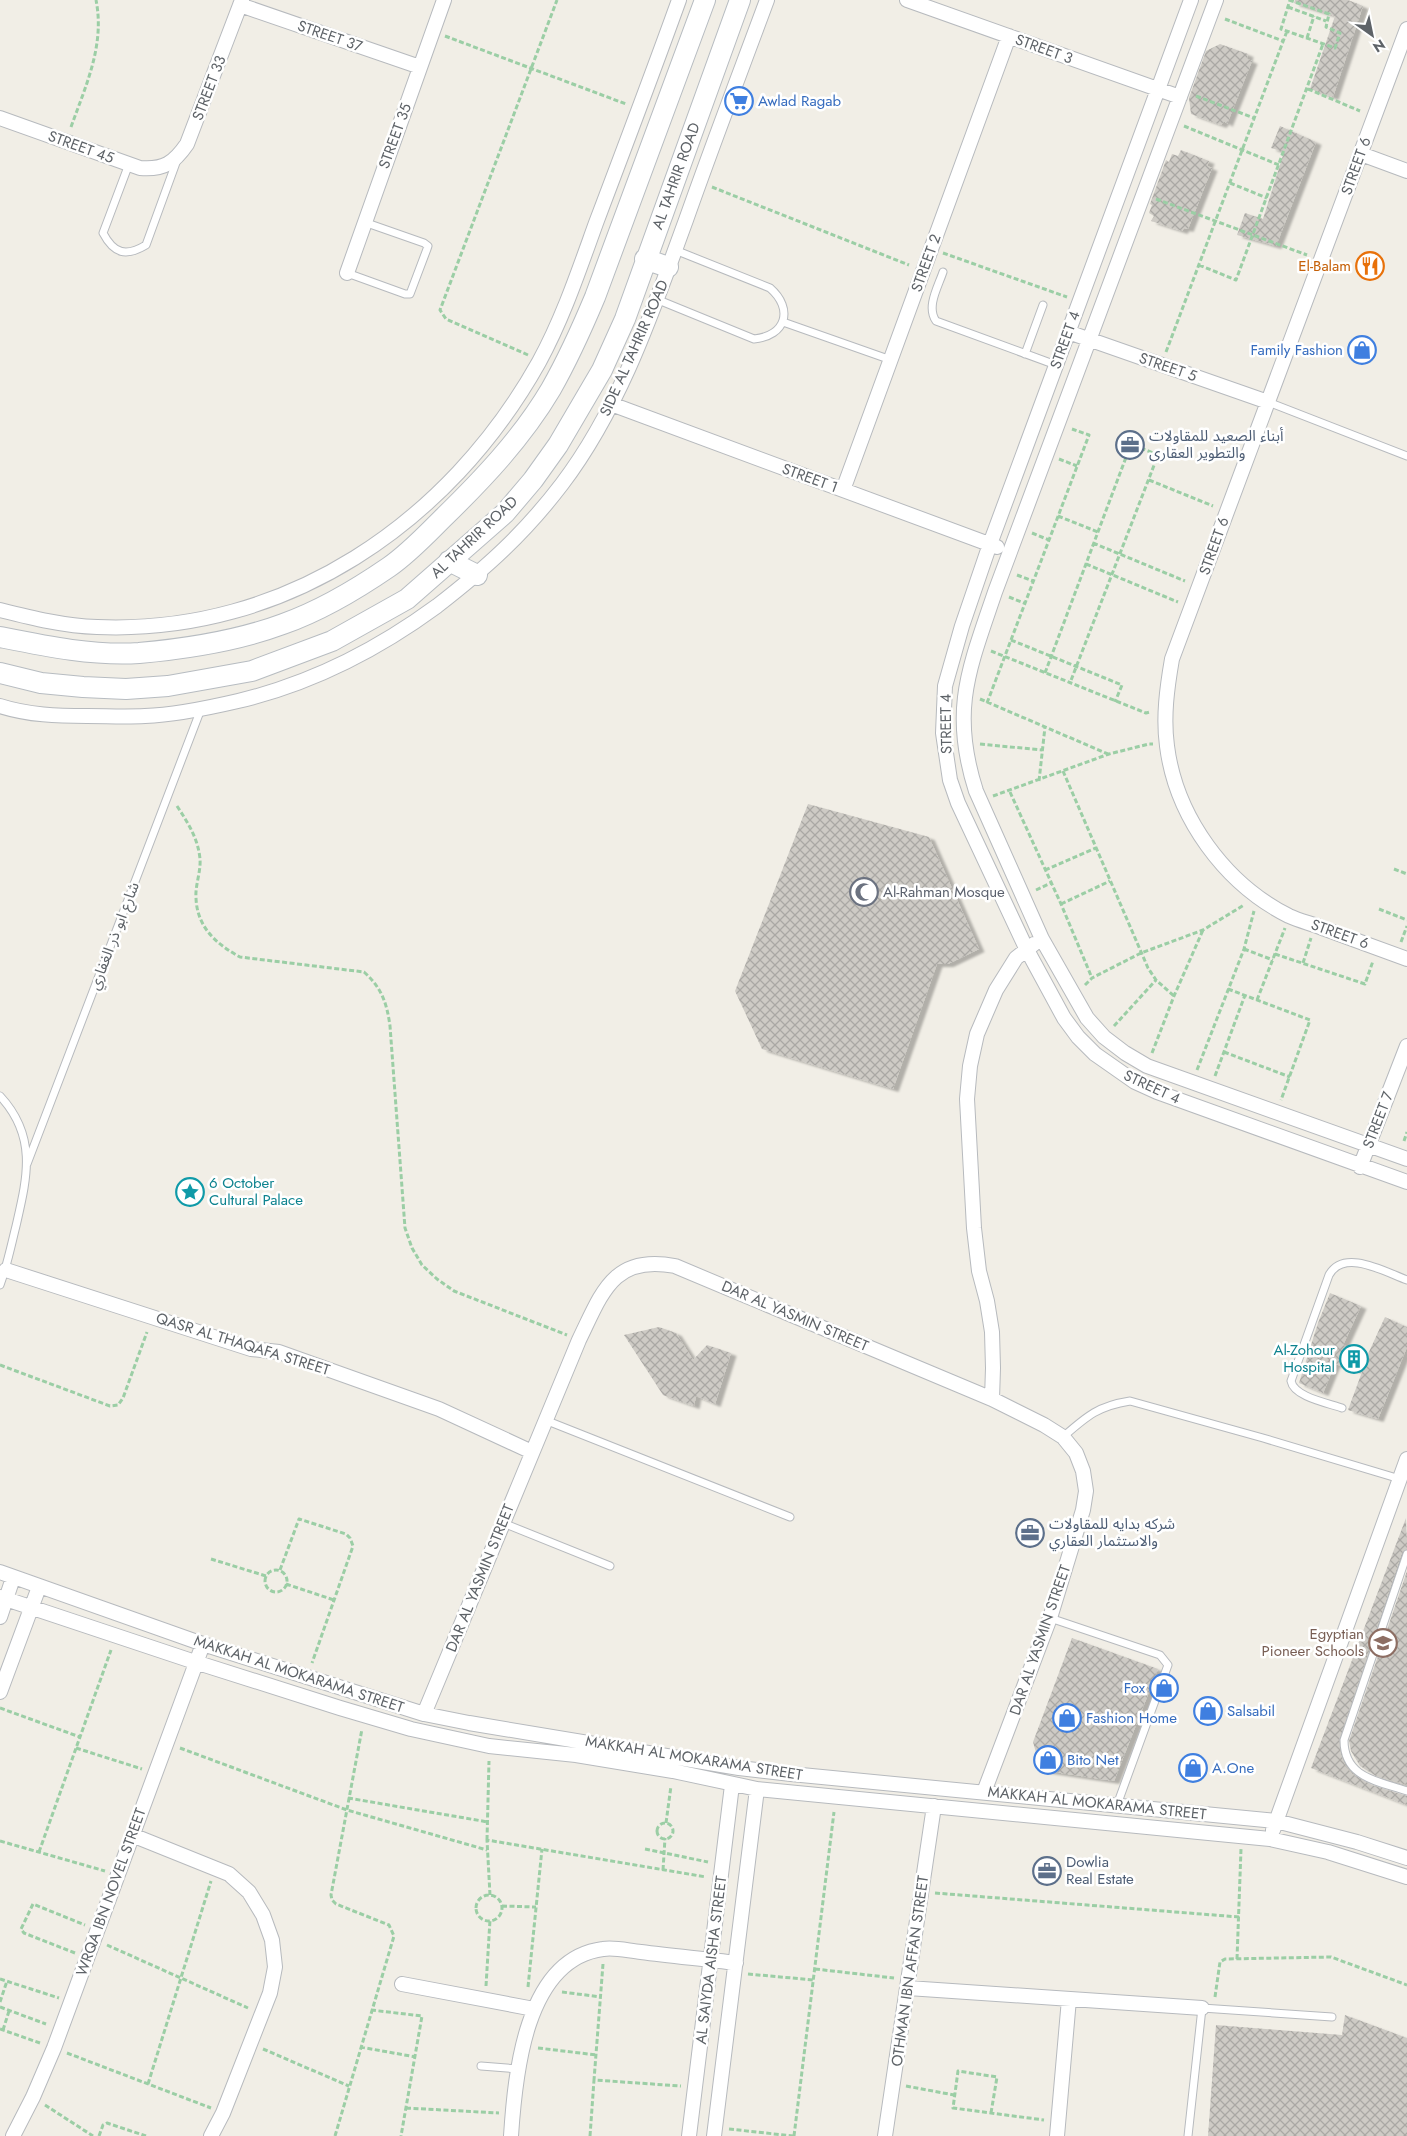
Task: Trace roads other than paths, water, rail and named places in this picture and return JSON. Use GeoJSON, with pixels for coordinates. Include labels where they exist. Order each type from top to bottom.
{"type":"FeatureCollection","features":[{"type":"Feature","properties":{"kind":"street","name":"STREET 35"},"geometry":{"type":"LineString","coordinates":[[347,273],[444,0]]}},
{"type":"Feature","properties":{"kind":"street"},"geometry":{"type":"LineString","coordinates":[[0,610],[41,620],[95,627],[149,627],[203,620],[255,606],[306,586],[353,560],[432,500],[492,434],[540,360],[564,308],[679,0]]}},
{"type":"Feature","properties":{"kind":"street"},"geometry":{"type":"LineString","coordinates":[[0,637],[77,650],[137,653],[214,643],[283,624],[337,599],[390,566],[426,535],[489,473],[520,434],[550,390],[576,343],[595,297],[705,0]]}},
{"type":"Feature","properties":{"kind":"street","name":"AL TAHRIR ROAD"},"geometry":{"type":"LineString","coordinates":[[0,673],[41,683],[126,689],[168,686],[252,671],[332,641],[407,598],[505,513],[533,480],[558,445],[602,370],[625,319],[645,259],[740,0]]}},
{"type":"Feature","properties":{"kind":"street","name":"SIDE AL TAHRIR ROAD"},"geometry":{"type":"LineString","coordinates":[[0,706],[49,716],[147,716],[201,709],[254,697],[306,680],[356,657],[404,630],[478,575],[529,525],[563,483],[593,437],[611,404],[656,299],[767,0]]}},
{"type":"Feature","properties":{"kind":"street","name":"STREET 3"},"geometry":{"type":"LineString","coordinates":[[907,0],[1158,89],[1181,94]]}},
{"type":"Feature","properties":{"kind":"street","name":"STREET 4"},"geometry":{"type":"LineString","coordinates":[[1191,0],[990,544],[962,626],[945,686],[943,733],[945,757],[958,803],[1026,948],[1064,1018],[1078,1037],[1095,1054],[1114,1069],[1157,1092],[1360,1167],[1407,1182]]}},
{"type":"Feature","properties":{"kind":"street","name":"STREET 37"},"geometry":{"type":"LineString","coordinates":[[241,2],[420,66]]}},
{"type":"Feature","properties":{"kind":"street","name":"STREET 33"},"geometry":{"type":"LineString","coordinates":[[163,167],[178,158],[188,144],[241,2]]}},
{"type":"Feature","properties":{"kind":"street","name":"STREET 4"},"geometry":{"type":"LineString","coordinates":[[1213,6],[1172,121],[1009,551],[977,645],[965,690],[963,716],[964,742],[968,767],[976,791],[1042,938],[1087,1018],[1104,1037],[1125,1053],[1147,1066],[1407,1159]]}},
{"type":"Feature","properties":{"kind":"street","name":"STREET 6"},"geometry":{"type":"LineString","coordinates":[[1407,29],[1172,659],[1165,702],[1167,746],[1177,789],[1196,829],[1222,864],[1257,897],[1290,916],[1407,959]]}},
{"type":"Feature","properties":{"kind":"street","name":"STREET 2"},"geometry":{"type":"LineString","coordinates":[[843,490],[1009,36]]}},
{"type":"Feature","properties":{"kind":"street","name":"STREET 45"},"geometry":{"type":"LineString","coordinates":[[0,118],[140,168],[163,167]]}},
{"type":"Feature","properties":{"kind":"street"},"geometry":{"type":"LineString","coordinates":[[1361,154],[1407,170]]}},
{"type":"Feature","properties":{"kind":"street"},"geometry":{"type":"LineString","coordinates":[[645,259],[671,259]]}},
{"type":"Feature","properties":{"kind":"street","name":"STREET 5"},"geometry":{"type":"LineString","coordinates":[[1068,332],[1268,402]]}},
{"type":"Feature","properties":{"kind":"street","name":"STREET 1"},"geometry":{"type":"LineString","coordinates":[[611,404],[1009,551]]}},
{"type":"Feature","properties":{"kind":"street"},"geometry":{"type":"LineString","coordinates":[[449,561],[478,575]]}},
{"type":"Feature","properties":{"kind":"street"},"geometry":{"type":"LineString","coordinates":[[992,1399],[994,1368],[992,1332],[987,1301],[979,1271],[974,1228],[967,1099],[970,1066],[977,1034],[996,990],[1011,965],[1026,948],[1042,938]]}},
{"type":"Feature","properties":{"kind":"street","name":"STREET 7"},"geometry":{"type":"LineString","coordinates":[[1360,1167],[1407,1046]]}},
{"type":"Feature","properties":{"kind":"street","name":"DAR AL YASMIN STREET"},"geometry":{"type":"LineString","coordinates":[[424,1714],[579,1340],[608,1284],[630,1268],[639,1264],[657,1262],[676,1266],[992,1399],[1044,1425],[1063,1437],[1076,1453],[1083,1471],[1086,1491],[1083,1510],[1050,1618],[984,1792]]}},
{"type":"Feature","properties":{"kind":"street","name":"QASR AL THAQAFA STREET"},"geometry":{"type":"LineString","coordinates":[[6,1270],[251,1349],[279,1352],[439,1409],[532,1452]]}},
{"type":"Feature","properties":{"kind":"street"},"geometry":{"type":"LineString","coordinates":[[1270,1839],[1407,1459]]}},
{"type":"Feature","properties":{"kind":"street","name":"MAKKAH AL MOKARAMA STREET"},"geometry":{"type":"LineString","coordinates":[[0,1572],[203,1644],[424,1714],[739,1768],[1276,1821],[1357,1842],[1407,1858]]}},
{"type":"Feature","properties":{"kind":"street"},"geometry":{"type":"LineString","coordinates":[[0,1617],[3,1598],[14,1578]]}},
{"type":"Feature","properties":{"kind":"street"},"geometry":{"type":"LineString","coordinates":[[0,1692],[39,1587]]}},
{"type":"Feature","properties":{"kind":"street","name":"MAKKAH AL MOKARAMA STREET"},"geometry":{"type":"LineString","coordinates":[[3,1598],[365,1716],[412,1729],[489,1746],[576,1755],[673,1771],[757,1789],[1270,1839],[1328,1852],[1407,1877]]}},
{"type":"Feature","properties":{"kind":"street","name":"WRQA IBN NOVEL STREET"},"geometry":{"type":"LineString","coordinates":[[13,2136],[33,2097],[54,2048],[203,1644]]}},
{"type":"Feature","properties":{"kind":"street","name":"AL SAIYDA AISHA STREET"},"geometry":{"type":"LineString","coordinates":[[689,2136],[722,1880],[732,1784]]}},
{"type":"Feature","properties":{"kind":"street","name":"AL SAIYDA AISHA STREET"},"geometry":{"type":"LineString","coordinates":[[715,2132],[757,1789]]}},
{"type":"Feature","properties":{"kind":"street","name":"OTHMAN IBN AFFAN STREET"},"geometry":{"type":"LineString","coordinates":[[885,2136],[934,1806]]}},
{"type":"Feature","properties":{"kind":"street"},"geometry":{"type":"LineString","coordinates":[[132,1836],[229,1874],[248,1892],[263,1914],[272,1940],[275,1967],[270,1993],[223,2113],[211,2136]]}},
{"type":"Feature","properties":{"kind":"street"},"geometry":{"type":"LineString","coordinates":[[511,2136],[518,2069],[524,2047],[530,2008],[564,1966],[576,1958],[604,1948],[712,1960],[735,1968]]}},
{"type":"Feature","properties":{"kind":"street"},"geometry":{"type":"LineString","coordinates":[[402,1984],[530,2008]]}},
{"type":"Feature","properties":{"kind":"street"},"geometry":{"type":"LineString","coordinates":[[909,1984],[1069,1999],[1208,2008]]}},
{"type":"Feature","properties":{"kind":"street"},"geometry":{"type":"LineString","coordinates":[[1058,2129],[1069,1999]]}},
{"type":"Feature","properties":{"kind":"lane"},"geometry":{"type":"LineString","coordinates":[[128,164],[103,233],[110,245],[121,252],[134,252],[146,245],[178,158]]}},
{"type":"Feature","properties":{"kind":"lane"},"geometry":{"type":"LineString","coordinates":[[347,273],[405,294],[410,294],[428,246],[364,222]]}},
{"type":"Feature","properties":{"kind":"lane"},"geometry":{"type":"LineString","coordinates":[[656,299],[754,339],[765,338],[776,332],[783,322],[785,309],[780,297],[770,288],[671,259]]}},
{"type":"Feature","properties":{"kind":"lane"},"geometry":{"type":"LineString","coordinates":[[943,272],[931,306],[931,311],[936,321],[1056,365]]}},
{"type":"Feature","properties":{"kind":"lane"},"geometry":{"type":"LineString","coordinates":[[1025,354],[1043,305]]}},
{"type":"Feature","properties":{"kind":"lane"},"geometry":{"type":"LineString","coordinates":[[783,322],[890,360]]}},
{"type":"Feature","properties":{"kind":"lane"},"geometry":{"type":"LineString","coordinates":[[1268,402],[1407,456]]}},
{"type":"Feature","properties":{"kind":"lane","name":"شارع ابو ذر الغفاري"},"geometry":{"type":"LineString","coordinates":[[28,1164],[201,709]]}},
{"type":"Feature","properties":{"kind":"lane"},"geometry":{"type":"LineString","coordinates":[[0,1096],[13,1114],[20,1130],[28,1164],[6,1270],[0,1285]]}},
{"type":"Feature","properties":{"kind":"lane"},"geometry":{"type":"LineString","coordinates":[[1342,1408],[1299,1393],[1291,1382],[1329,1275],[1341,1263],[1355,1262],[1407,1280]]}},
{"type":"Feature","properties":{"kind":"lane"},"geometry":{"type":"LineString","coordinates":[[1063,1437],[1090,1414],[1109,1404],[1130,1401],[1400,1479]]}},
{"type":"Feature","properties":{"kind":"lane"},"geometry":{"type":"LineString","coordinates":[[545,1420],[790,1517]]}},
{"type":"Feature","properties":{"kind":"lane"},"geometry":{"type":"LineString","coordinates":[[503,1523],[610,1566]]}},
{"type":"Feature","properties":{"kind":"lane"},"geometry":{"type":"LineString","coordinates":[[1407,1554],[1347,1730],[1344,1750],[1353,1768],[1361,1775],[1407,1791]]}},
{"type":"Feature","properties":{"kind":"lane"},"geometry":{"type":"LineString","coordinates":[[1050,1618],[1160,1655],[1168,1665],[1117,1805]]}},
{"type":"Feature","properties":{"kind":"lane"},"geometry":{"type":"LineString","coordinates":[[1188,2136],[1208,2008],[1332,2017]]}},
{"type":"Feature","properties":{"kind":"lane"},"geometry":{"type":"LineString","coordinates":[[481,2066],[518,2069]]}},
{"type":"Feature","properties":{"kind":"place","name":"Awlad Ragab"},"geometry":{"type":"Point","coordinates":[739,101]}},
{"type":"Feature","properties":{"kind":"place","name":"El-Balam"},"geometry":{"type":"Point","coordinates":[1370,266]}},
{"type":"Feature","properties":{"kind":"place","name":"Family Fashion"},"geometry":{"type":"Point","coordinates":[1362,350]}},
{"type":"Feature","properties":{"kind":"place","name":"أبناء الصعيد للمقاولات والتطوير العقارى"},"geometry":{"type":"Point","coordinates":[1130,445]}},
{"type":"Feature","properties":{"kind":"place","name":"Al-Rahman Mosque"},"geometry":{"type":"Point","coordinates":[864,892]}},
{"type":"Feature","properties":{"kind":"place","name":"6 October Cultural Palace"},"geometry":{"type":"Point","coordinates":[190,1192]}},
{"type":"Feature","properties":{"kind":"place","name":"Al-Zohour Hospital"},"geometry":{"type":"Point","coordinates":[1354,1359]}},
{"type":"Feature","properties":{"kind":"place","name":"شركه بدايه للمقاولات والاستثمار العقاري"},"geometry":{"type":"Point","coordinates":[1030,1533]}},
{"type":"Feature","properties":{"kind":"place","name":"Egyptian Pioneer Schools"},"geometry":{"type":"Point","coordinates":[1383,1643]}},
{"type":"Feature","properties":{"kind":"place","name":"Fox"},"geometry":{"type":"Point","coordinates":[1164,1688]}},
{"type":"Feature","properties":{"kind":"place","name":"Salsabil"},"geometry":{"type":"Point","coordinates":[1208,1711]}},
{"type":"Feature","properties":{"kind":"place","name":"Fashion Home"},"geometry":{"type":"Point","coordinates":[1067,1718]}},
{"type":"Feature","properties":{"kind":"place","name":"Bito Net"},"geometry":{"type":"Point","coordinates":[1048,1760]}},
{"type":"Feature","properties":{"kind":"place","name":"A.One"},"geometry":{"type":"Point","coordinates":[1193,1768]}},
{"type":"Feature","properties":{"kind":"place","name":"Dowlia Real Estate"},"geometry":{"type":"Point","coordinates":[1047,1871]}}]}
